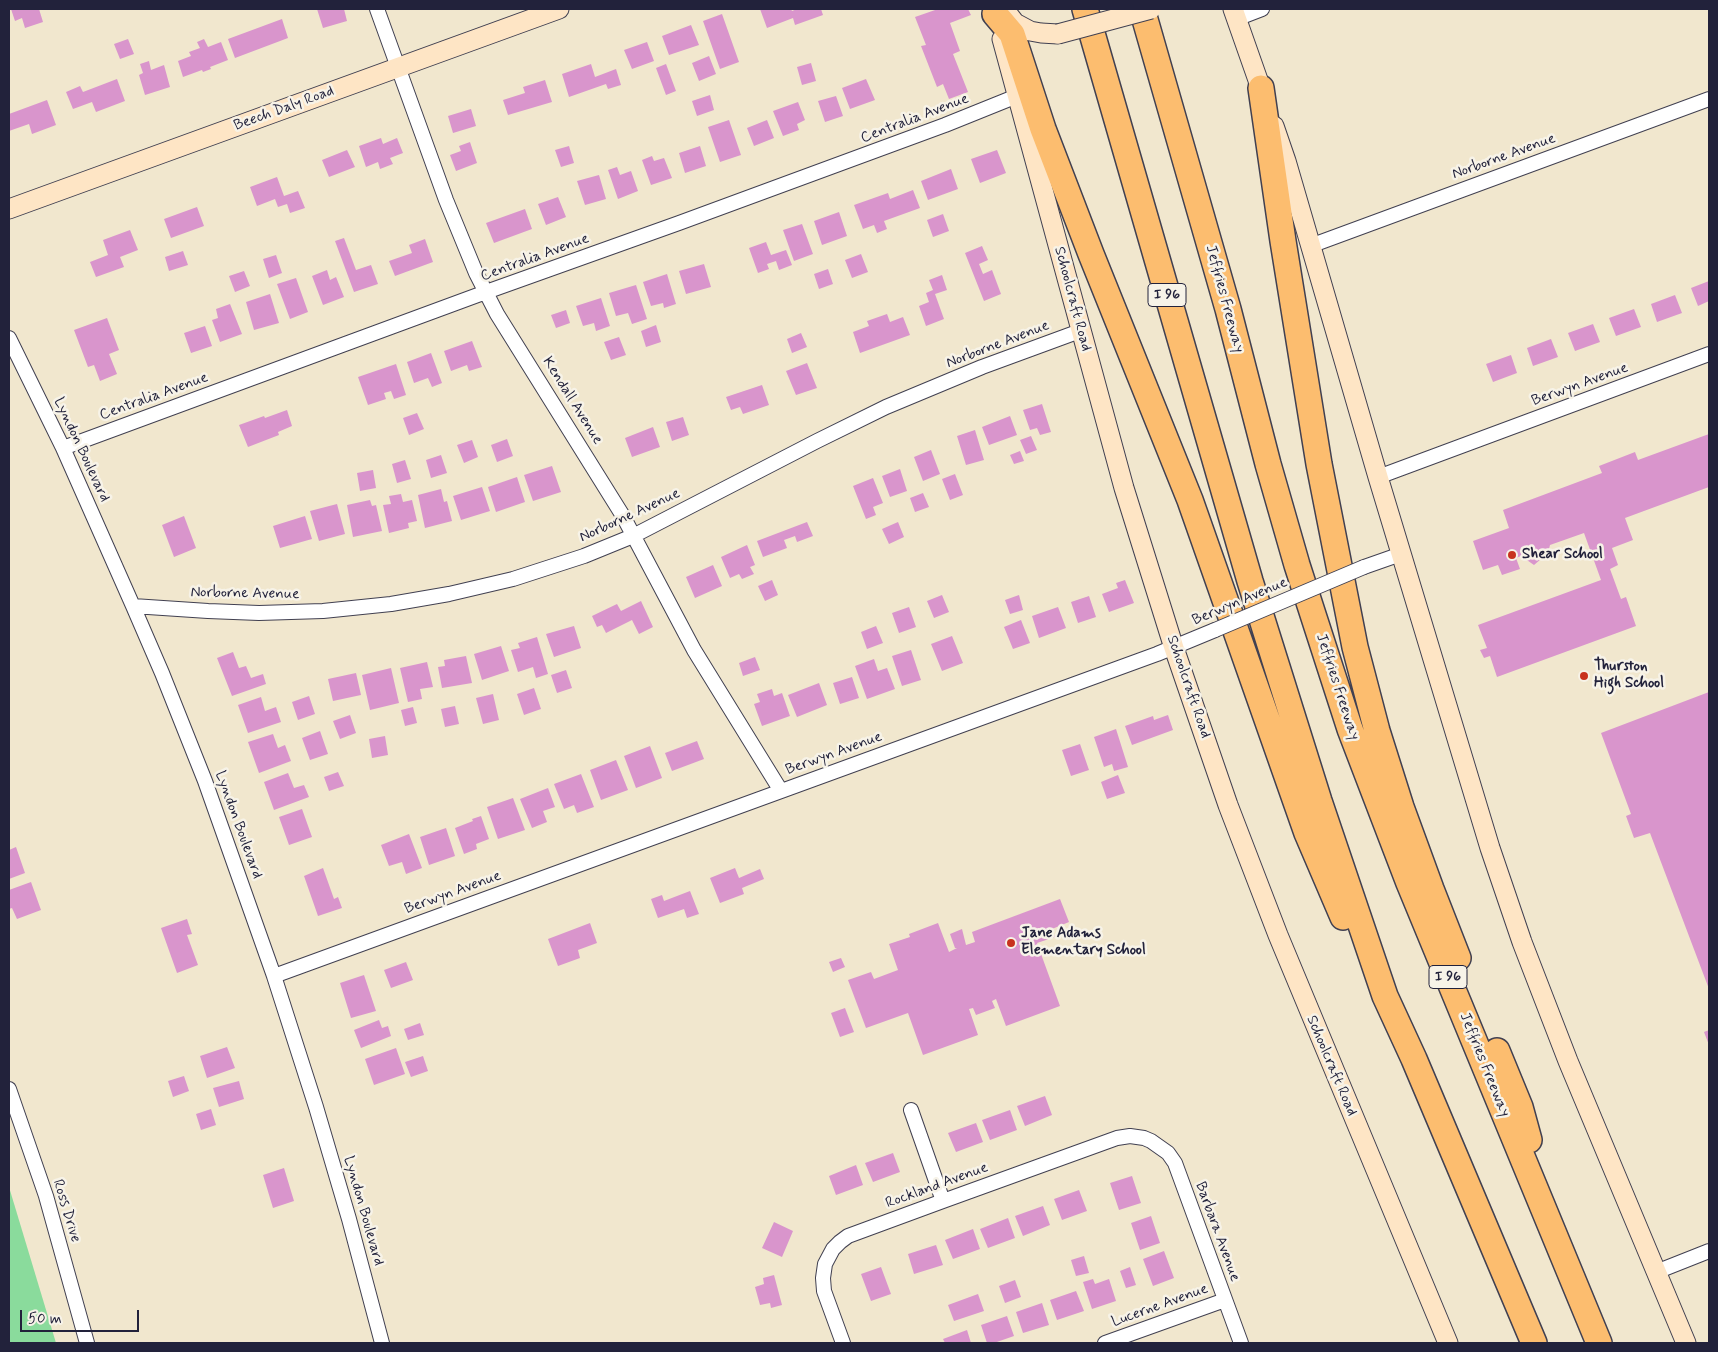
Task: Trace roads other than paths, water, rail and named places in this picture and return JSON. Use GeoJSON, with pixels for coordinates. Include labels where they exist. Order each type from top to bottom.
{"type":"FeatureCollection","features":[{"type":"Feature","properties":{"kind":"highway","name":"I 96"},"geometry":{"type":"LineString","coordinates":[[1085,9],[1250,581],[1318,801],[1385,996],[1418,1068],[1534,1343]]}},
{"type":"Feature","properties":{"kind":"highway","name":"Jeffries Freeway"},"geometry":{"type":"LineString","coordinates":[[1142,9],[1228,309],[1268,464],[1297,565],[1350,728],[1409,883],[1599,1343]]}},
{"type":"Feature","properties":{"kind":"highway"},"geometry":{"type":"LineString","coordinates":[[998,10],[1012,34],[1043,129],[1190,500],[1307,833],[1337,906],[1385,996]]}},
{"type":"Feature","properties":{"kind":"highway"},"geometry":{"type":"LineString","coordinates":[[1261,88],[1283,241],[1319,464],[1356,647],[1374,722],[1401,807],[1431,889],[1520,1107],[1549,1224]]}},
{"type":"Feature","properties":{"kind":"main road","name":"Beech Daly Road"},"geometry":{"type":"LineString","coordinates":[[9,209],[559,9]]}},
{"type":"Feature","properties":{"kind":"main road"},"geometry":{"type":"LineString","coordinates":[[998,10],[1015,23],[1030,31],[1058,34],[1151,9]]}},
{"type":"Feature","properties":{"kind":"main road","name":"Schoolcraft Road"},"geometry":{"type":"LineString","coordinates":[[998,10],[1017,96],[1080,331],[1124,488],[1174,648],[1230,810],[1278,935],[1448,1343]]}},
{"type":"Feature","properties":{"kind":"main road"},"geometry":{"type":"LineString","coordinates":[[1234,14],[1286,161],[1378,477],[1490,848],[1522,942],[1568,1061],[1686,1343]]}},
{"type":"Feature","properties":{"kind":"street","name":"Kendall Avenue"},"geometry":{"type":"LineString","coordinates":[[377,9],[446,200],[476,274],[497,314],[623,516],[694,650],[781,791]]}},
{"type":"Feature","properties":{"kind":"street"},"geometry":{"type":"LineString","coordinates":[[1234,14],[1262,9]]}},
{"type":"Feature","properties":{"kind":"street","name":"Centralia Avenue"},"geometry":{"type":"LineString","coordinates":[[63,448],[486,292],[707,213],[945,125],[1017,96]]}},
{"type":"Feature","properties":{"kind":"street","name":"Norborne Avenue"},"geometry":{"type":"LineString","coordinates":[[1310,246],[1709,99]]}},
{"type":"Feature","properties":{"kind":"street","name":"Norborne Avenue"},"geometry":{"type":"LineString","coordinates":[[133,606],[259,613],[323,611],[392,604],[449,594],[512,579],[584,556],[633,536],[886,407],[982,367],[1080,331]]}},
{"type":"Feature","properties":{"kind":"street","name":"Lyndon Boulevard"},"geometry":{"type":"LineString","coordinates":[[9,338],[63,448],[133,606],[205,781],[274,976],[316,1107],[382,1343]]}},
{"type":"Feature","properties":{"kind":"street","name":"Berwyn Avenue"},"geometry":{"type":"LineString","coordinates":[[1378,477],[1709,354]]}},
{"type":"Feature","properties":{"kind":"street","name":"Berwyn Avenue"},"geometry":{"type":"LineString","coordinates":[[274,976],[1174,648],[1364,567],[1401,554]]}},
{"type":"Feature","properties":{"kind":"street","name":"Ross Drive"},"geometry":{"type":"LineString","coordinates":[[9,1089],[46,1196],[88,1343]]}},
{"type":"Feature","properties":{"kind":"street"},"geometry":{"type":"LineString","coordinates":[[911,1110],[943,1201]]}},
{"type":"Feature","properties":{"kind":"street","name":"Rockland Avenue"},"geometry":{"type":"LineString","coordinates":[[843,1343],[824,1292],[823,1278],[825,1264],[833,1249],[848,1236],[1116,1138],[1130,1136],[1151,1141]]}},
{"type":"Feature","properties":{"kind":"street","name":"Barbara Avenue"},"geometry":{"type":"LineString","coordinates":[[1151,1141],[1168,1153],[1175,1163],[1241,1343]]}},
{"type":"Feature","properties":{"kind":"street"},"geometry":{"type":"LineString","coordinates":[[1656,1272],[1709,1251]]}},
{"type":"Feature","properties":{"kind":"street","name":"Lucerne Avenue"},"geometry":{"type":"LineString","coordinates":[[1105,1343],[1225,1300]]}},
{"type":"Feature","properties":{"kind":"place","name":"Shear School"},"geometry":{"type":"Point","coordinates":[1512,555]}},
{"type":"Feature","properties":{"kind":"place","name":"Thurston High School"},"geometry":{"type":"Point","coordinates":[1584,676]}},
{"type":"Feature","properties":{"kind":"place","name":"Jane Adams Elementary School"},"geometry":{"type":"Point","coordinates":[1011,943]}}]}
